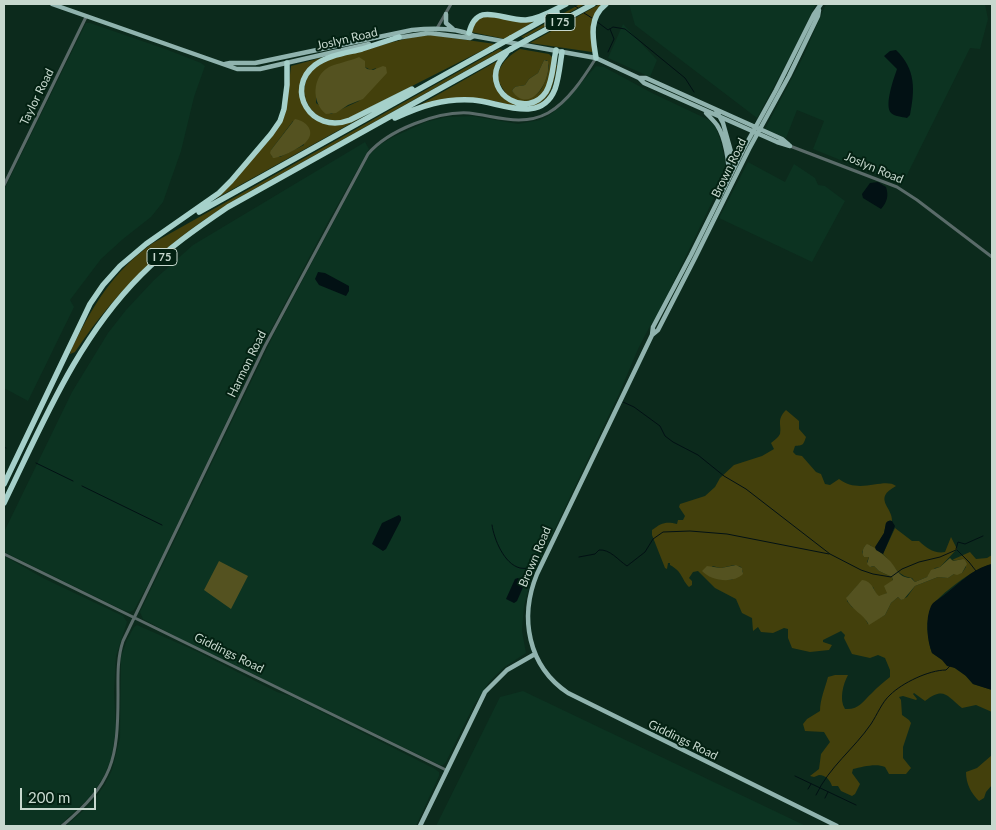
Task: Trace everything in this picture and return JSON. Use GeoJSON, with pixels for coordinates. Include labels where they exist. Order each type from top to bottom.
{"type":"FeatureCollection","features":[{"type":"Feature","properties":{"kind":"highway"},"geometry":{"type":"LineString","coordinates":[[469,34],[473,20],[484,12],[494,11],[526,20],[566,4]]}},
{"type":"Feature","properties":{"kind":"highway","name":"I 75"},"geometry":{"type":"LineString","coordinates":[[4,484],[90,304],[120,266],[146,244],[164,231],[572,4]]}},
{"type":"Feature","properties":{"kind":"highway","name":"I 75"},"geometry":{"type":"LineString","coordinates":[[4,502],[55,397],[88,339],[114,305],[141,275],[184,237],[228,207],[593,4]]}},
{"type":"Feature","properties":{"kind":"highway"},"geometry":{"type":"LineString","coordinates":[[596,58],[593,26],[597,13],[604,5]]}},
{"type":"Feature","properties":{"kind":"highway"},"geometry":{"type":"LineString","coordinates":[[399,37],[331,57],[314,66],[305,76],[302,88],[303,101],[308,110],[322,121],[331,124],[344,122],[455,68]]}},
{"type":"Feature","properties":{"kind":"highway"},"geometry":{"type":"LineString","coordinates":[[510,50],[498,65],[496,74],[497,85],[499,90],[509,100],[525,104],[537,100],[546,92],[559,51]]}},
{"type":"Feature","properties":{"kind":"highway"},"geometry":{"type":"LineString","coordinates":[[379,124],[428,104],[444,101],[472,100],[526,110],[538,108],[547,101],[555,90],[559,51]]}},
{"type":"Feature","properties":{"kind":"highway"},"geometry":{"type":"LineString","coordinates":[[164,231],[219,193],[274,131],[280,121],[285,104],[287,63]]}},
{"type":"Feature","properties":{"kind":"main road","name":"Joslyn Road"},"geometry":{"type":"LineString","coordinates":[[52,4],[237,69],[260,69],[399,37],[436,31],[470,38],[469,34]]}},
{"type":"Feature","properties":{"kind":"main road","name":"Brown Road"},"geometry":{"type":"LineString","coordinates":[[535,654],[529,637],[527,619],[528,602],[533,583],[652,335],[658,330],[660,319],[700,236],[735,166],[754,133],[774,105],[804,34],[820,6]]}},
{"type":"Feature","properties":{"kind":"main road","name":"Brown Road"},"geometry":{"type":"LineString","coordinates":[[758,128],[818,16],[820,6]]}},
{"type":"Feature","properties":{"kind":"main road"},"geometry":{"type":"LineString","coordinates":[[446,14],[450,28],[469,34]]}},
{"type":"Feature","properties":{"kind":"main road","name":"Joslyn Road"},"geometry":{"type":"LineString","coordinates":[[225,64],[261,62],[402,32],[436,31],[469,34],[596,58],[703,111],[790,146]]}},
{"type":"Feature","properties":{"kind":"main road"},"geometry":{"type":"LineString","coordinates":[[287,63],[291,55]]}},
{"type":"Feature","properties":{"kind":"main road"},"geometry":{"type":"LineString","coordinates":[[260,69],[258,65],[261,62]]}},
{"type":"Feature","properties":{"kind":"main road","name":"Joslyn Road"},"geometry":{"type":"LineString","coordinates":[[639,78],[646,78],[758,128],[782,139],[790,146]]}},
{"type":"Feature","properties":{"kind":"main road"},"geometry":{"type":"LineString","coordinates":[[715,109],[722,119],[735,166],[735,178]]}},
{"type":"Feature","properties":{"kind":"main road"},"geometry":{"type":"LineString","coordinates":[[703,111],[714,122],[721,134],[728,162],[727,182]]}},
{"type":"Feature","properties":{"kind":"main road","name":"Brown Road"},"geometry":{"type":"LineString","coordinates":[[660,319],[689,271],[735,178],[754,133]]}},
{"type":"Feature","properties":{"kind":"main road"},"geometry":{"type":"LineString","coordinates":[[689,271],[691,262],[702,239],[700,236]]}},
{"type":"Feature","properties":{"kind":"main road"},"geometry":{"type":"LineString","coordinates":[[420,826],[446,770],[489,687],[507,670],[535,654]]}},
{"type":"Feature","properties":{"kind":"main road","name":"Giddings Road"},"geometry":{"type":"LineString","coordinates":[[535,654],[552,679],[573,696],[837,826]]}},
{"type":"Feature","properties":{"kind":"street"},"geometry":{"type":"LineString","coordinates":[[436,31],[451,4]]}},
{"type":"Feature","properties":{"kind":"street","name":"Taylor Road"},"geometry":{"type":"LineString","coordinates":[[4,185],[86,16]]}},
{"type":"Feature","properties":{"kind":"street","name":"Harmon Road"},"geometry":{"type":"LineString","coordinates":[[62,826],[78,813],[99,789],[113,762],[118,730],[118,656],[123,641],[265,346],[368,154],[387,137],[437,116],[466,113],[520,121],[538,117],[555,109],[562,102],[596,58]]}},
{"type":"Feature","properties":{"kind":"street","name":"Joslyn Road"},"geometry":{"type":"LineString","coordinates":[[790,146],[897,188],[917,200],[992,256]]}},
{"type":"Feature","properties":{"kind":"street","name":"Giddings Road"},"geometry":{"type":"LineString","coordinates":[[4,554],[446,770]]}},
{"type":"Feature","properties":{"kind":"shaded area"},"geometry":{"type":"Polygon","coordinates":[[[580,4],[585,4],[524,38],[521,37],[580,4]]]}},
{"type":"Feature","properties":{"kind":"shaded area"},"geometry":{"type":"Polygon","coordinates":[[[603,4],[598,9],[592,52],[530,43],[603,4]]]}},
{"type":"Feature","properties":{"kind":"shaded area"},"geometry":{"type":"Polygon","coordinates":[[[629,4],[816,4],[757,118],[635,25],[629,4]]]}},
{"type":"Feature","properties":{"kind":"shaded area"},"geometry":{"type":"Polygon","coordinates":[[[826,4],[985,4],[988,19],[980,49],[970,48],[902,185],[813,149],[824,121],[797,110],[786,138],[765,129],[803,57],[826,4]]]}},
{"type":"Feature","properties":{"kind":"shaded area"},"geometry":{"type":"Polygon","coordinates":[[[481,15],[512,19],[538,19],[505,39],[471,32],[472,27],[481,15]]]}},
{"type":"Feature","properties":{"kind":"shaded area"},"geometry":{"type":"Polygon","coordinates":[[[86,23],[168,50],[205,66],[194,97],[181,151],[163,202],[151,217],[101,259],[70,300],[74,307],[28,401],[4,388],[4,190],[86,23]]]}},
{"type":"Feature","properties":{"kind":"shaded area"},"geometry":{"type":"Polygon","coordinates":[[[623,24],[657,60],[650,77],[608,58],[623,24]]]}},
{"type":"Feature","properties":{"kind":"shaded area"},"geometry":{"type":"Polygon","coordinates":[[[432,35],[495,44],[343,121],[322,118],[311,109],[306,99],[305,84],[313,69],[317,66],[327,60],[432,35]],[[365,67],[320,77],[316,91],[316,103],[331,114],[359,101],[376,68],[371,70],[365,67]]]}},
{"type":"Feature","properties":{"kind":"shaded area"},"geometry":{"type":"Polygon","coordinates":[[[499,49],[503,50],[240,197],[191,229],[169,246],[129,284],[110,305],[75,352],[70,354],[87,319],[104,291],[126,266],[153,243],[499,49]]]}},
{"type":"Feature","properties":{"kind":"shaded area"},"geometry":{"type":"Polygon","coordinates":[[[520,49],[549,54],[553,58],[546,89],[538,98],[527,102],[516,100],[506,94],[500,85],[498,74],[505,61],[520,49]],[[544,60],[538,73],[529,79],[525,85],[516,87],[512,91],[524,98],[537,94],[547,76],[549,66],[547,60],[544,60]]]}},
{"type":"Feature","properties":{"kind":"shaded area"},"geometry":{"type":"Polygon","coordinates":[[[896,50],[903,57],[911,72],[913,88],[912,106],[910,115],[907,118],[894,115],[889,109],[890,91],[897,69],[884,56],[890,51],[896,50]]]}},
{"type":"Feature","properties":{"kind":"shaded area"},"geometry":{"type":"Polygon","coordinates":[[[324,57],[303,79],[307,110],[335,125],[350,122],[375,110],[215,199],[271,138],[280,124],[288,92],[291,66],[324,57]],[[293,121],[271,150],[272,157],[280,157],[304,145],[293,121]]]}},
{"type":"Feature","properties":{"kind":"shaded area"},"geometry":{"type":"Polygon","coordinates":[[[359,57],[365,61],[367,69],[373,70],[383,66],[386,67],[387,73],[363,99],[348,105],[336,113],[326,114],[321,109],[316,97],[319,77],[329,67],[359,57]]]}},
{"type":"Feature","properties":{"kind":"shaded area"},"geometry":{"type":"Polygon","coordinates":[[[499,60],[495,76],[511,102],[541,100],[557,65],[552,87],[546,99],[534,106],[526,107],[484,100],[418,106],[499,60]]]}},
{"type":"Feature","properties":{"kind":"shaded area"},"geometry":{"type":"Polygon","coordinates":[[[544,60],[548,61],[548,69],[543,85],[532,98],[526,100],[519,98],[512,91],[513,89],[525,85],[529,79],[538,73],[544,60]]]}},
{"type":"Feature","properties":{"kind":"shaded area"},"geometry":{"type":"Polygon","coordinates":[[[596,66],[604,67],[652,93],[709,120],[715,126],[719,136],[725,160],[725,175],[657,316],[638,349],[619,394],[531,579],[524,606],[522,631],[526,653],[503,668],[489,682],[474,705],[446,762],[440,765],[186,642],[143,619],[140,612],[275,332],[370,154],[381,144],[393,137],[426,122],[447,117],[472,116],[518,124],[540,120],[560,107],[596,66]]]}},
{"type":"Feature","properties":{"kind":"shaded area"},"geometry":{"type":"Polygon","coordinates":[[[295,119],[309,127],[309,138],[295,150],[273,158],[270,153],[271,150],[295,119]]]}},
{"type":"Feature","properties":{"kind":"shaded area"},"geometry":{"type":"Polygon","coordinates":[[[365,142],[369,149],[265,341],[153,575],[134,610],[130,612],[123,610],[4,552],[4,532],[72,392],[108,333],[126,310],[154,280],[193,245],[365,142]]]}},
{"type":"Feature","properties":{"kind":"shaded area"},"geometry":{"type":"Polygon","coordinates":[[[748,162],[785,182],[794,164],[815,178],[818,185],[825,186],[845,201],[812,262],[719,218],[748,162]]]}},
{"type":"Feature","properties":{"kind":"shaded area"},"geometry":{"type":"Polygon","coordinates":[[[878,182],[886,187],[887,193],[886,201],[881,209],[863,198],[862,194],[870,183],[878,182]]]}},
{"type":"Feature","properties":{"kind":"shaded area"},"geometry":{"type":"Polygon","coordinates":[[[318,272],[325,273],[349,286],[346,296],[319,285],[315,279],[318,272]]]}},
{"type":"Feature","properties":{"kind":"shaded area"},"geometry":{"type":"Polygon","coordinates":[[[786,410],[799,421],[799,429],[806,437],[802,444],[795,446],[793,452],[796,455],[802,456],[816,472],[821,474],[825,484],[830,485],[839,479],[855,486],[885,483],[896,486],[885,495],[884,499],[892,521],[890,520],[886,523],[884,533],[875,549],[870,545],[865,546],[862,552],[864,557],[869,557],[867,562],[871,567],[874,566],[879,571],[892,577],[893,581],[890,583],[887,593],[882,596],[877,596],[873,587],[859,584],[847,597],[847,601],[852,607],[862,613],[868,624],[885,615],[891,603],[898,597],[901,600],[907,597],[915,586],[938,577],[948,578],[954,574],[962,573],[966,567],[963,559],[951,561],[954,559],[970,552],[976,559],[987,558],[992,555],[992,564],[963,579],[937,600],[929,614],[928,628],[932,653],[965,675],[973,684],[992,690],[992,712],[976,705],[962,708],[945,694],[941,693],[925,701],[914,693],[916,700],[903,696],[899,697],[902,715],[911,723],[903,747],[903,758],[911,768],[906,774],[889,774],[885,767],[877,765],[853,769],[852,773],[860,784],[852,796],[841,791],[838,786],[832,786],[824,776],[810,776],[819,769],[821,754],[830,742],[824,732],[805,731],[803,724],[807,719],[820,711],[828,677],[848,675],[843,687],[842,701],[845,709],[854,708],[890,677],[890,670],[885,658],[878,655],[870,658],[852,654],[844,638],[845,635],[841,631],[823,640],[823,642],[832,645],[829,650],[810,652],[792,648],[788,638],[788,629],[784,628],[773,633],[761,632],[758,627],[753,631],[752,618],[742,613],[736,599],[715,588],[698,571],[693,572],[689,578],[692,581],[692,585],[689,587],[680,573],[670,563],[668,563],[667,569],[665,568],[652,535],[652,530],[661,524],[677,524],[678,520],[683,520],[685,516],[679,507],[680,504],[705,496],[734,465],[762,456],[774,449],[771,443],[780,434],[780,420],[786,410]],[[734,565],[721,568],[712,566],[719,579],[727,580],[735,578],[743,572],[741,567],[734,565]]]}},
{"type":"Feature","properties":{"kind":"shaded area"},"geometry":{"type":"Polygon","coordinates":[[[399,515],[401,520],[386,549],[383,551],[372,544],[382,523],[399,515]]]}},
{"type":"Feature","properties":{"kind":"shaded area"},"geometry":{"type":"Polygon","coordinates":[[[888,521],[892,521],[895,526],[883,554],[876,550],[875,547],[884,533],[888,521]]]}},
{"type":"Feature","properties":{"kind":"shaded area"},"geometry":{"type":"Polygon","coordinates":[[[895,528],[912,541],[919,541],[928,548],[938,552],[945,552],[951,537],[957,549],[940,567],[935,568],[927,577],[915,582],[912,578],[899,572],[883,554],[895,528]]]}},
{"type":"Feature","properties":{"kind":"shaded area"},"geometry":{"type":"Polygon","coordinates":[[[867,544],[885,556],[901,575],[911,578],[915,582],[927,577],[931,570],[940,567],[950,558],[953,561],[963,559],[967,564],[962,573],[954,574],[948,578],[938,577],[915,586],[904,599],[901,600],[898,597],[891,603],[885,615],[869,625],[846,598],[862,580],[871,584],[879,596],[887,593],[884,586],[893,580],[892,577],[867,564],[869,557],[864,557],[863,552],[867,544]]]}},
{"type":"Feature","properties":{"kind":"shaded area"},"geometry":{"type":"Polygon","coordinates":[[[4,556],[45,579],[123,616],[127,622],[116,656],[114,692],[116,730],[111,759],[104,776],[92,795],[59,826],[4,826],[4,556]]]}},
{"type":"Feature","properties":{"kind":"shaded area"},"geometry":{"type":"Polygon","coordinates":[[[219,561],[248,576],[231,609],[204,590],[219,561]]]}},
{"type":"Feature","properties":{"kind":"shaded area"},"geometry":{"type":"Polygon","coordinates":[[[992,564],[992,690],[973,684],[966,676],[955,668],[947,666],[932,653],[927,623],[929,611],[934,603],[971,574],[984,566],[992,564]]]}},
{"type":"Feature","properties":{"kind":"shaded area"},"geometry":{"type":"Polygon","coordinates":[[[736,565],[742,568],[743,574],[734,579],[716,579],[702,571],[707,566],[721,568],[736,565]]]}},
{"type":"Feature","properties":{"kind":"shaded area"},"geometry":{"type":"Polygon","coordinates":[[[518,578],[524,582],[524,585],[517,601],[514,603],[506,599],[515,579],[518,578]]]}},
{"type":"Feature","properties":{"kind":"shaded area"},"geometry":{"type":"Polygon","coordinates":[[[137,625],[196,651],[277,692],[290,696],[435,769],[439,772],[439,776],[416,826],[66,826],[92,803],[112,770],[120,738],[121,657],[127,640],[137,625]]]}},
{"type":"Feature","properties":{"kind":"shaded area"},"geometry":{"type":"Polygon","coordinates":[[[523,691],[806,826],[436,826],[500,697],[523,691]]]}},
{"type":"Feature","properties":{"kind":"shaded area"},"geometry":{"type":"Polygon","coordinates":[[[992,755],[992,785],[984,798],[979,801],[969,788],[966,772],[977,768],[992,755]]]}},
{"type":"Feature","properties":{"kind":"waterway"},"geometry":{"type":"LineString","coordinates":[[584,13],[592,18]]}},
{"type":"Feature","properties":{"kind":"waterway"},"geometry":{"type":"LineString","coordinates":[[596,21],[608,30],[613,27],[625,29],[685,78],[694,92]]}},
{"type":"Feature","properties":{"kind":"waterway"},"geometry":{"type":"LineString","coordinates":[[608,52],[614,39],[610,29]]}},
{"type":"Feature","properties":{"kind":"waterway"},"geometry":{"type":"LineString","coordinates":[[623,402],[634,407],[660,426],[665,436],[673,442],[698,455],[724,476],[746,489],[830,554],[861,570],[891,577],[902,569],[956,550]]}},
{"type":"Feature","properties":{"kind":"waterway"},"geometry":{"type":"LineString","coordinates":[[36,463],[73,481]]}},
{"type":"Feature","properties":{"kind":"waterway"},"geometry":{"type":"LineString","coordinates":[[82,486],[162,525]]}},
{"type":"Feature","properties":{"kind":"waterway"},"geometry":{"type":"LineString","coordinates":[[492,525],[498,544],[509,562],[520,568],[536,567]]}},
{"type":"Feature","properties":{"kind":"waterway"},"geometry":{"type":"LineString","coordinates":[[579,557],[595,554],[599,550],[603,550],[627,566],[645,552],[653,539],[663,532],[690,531],[727,534],[829,554]]}},
{"type":"Feature","properties":{"kind":"waterway"},"geometry":{"type":"LineString","coordinates":[[956,549],[958,542],[965,544],[983,536]]}},
{"type":"Feature","properties":{"kind":"waterway"},"geometry":{"type":"LineString","coordinates":[[957,550],[976,571]]}},
{"type":"Feature","properties":{"kind":"waterway"},"geometry":{"type":"LineString","coordinates":[[816,795],[821,785],[871,724],[884,701],[890,695],[901,686],[916,678],[932,672],[946,670],[950,666]]}},
{"type":"Feature","properties":{"kind":"waterway"},"geometry":{"type":"LineString","coordinates":[[795,776],[856,805]]}},
{"type":"Feature","properties":{"kind":"waterway"},"geometry":{"type":"LineString","coordinates":[[808,789],[811,784]]}},
{"type":"Feature","properties":{"kind":"waterway"},"geometry":{"type":"LineString","coordinates":[[825,798],[828,792]]}}]}
